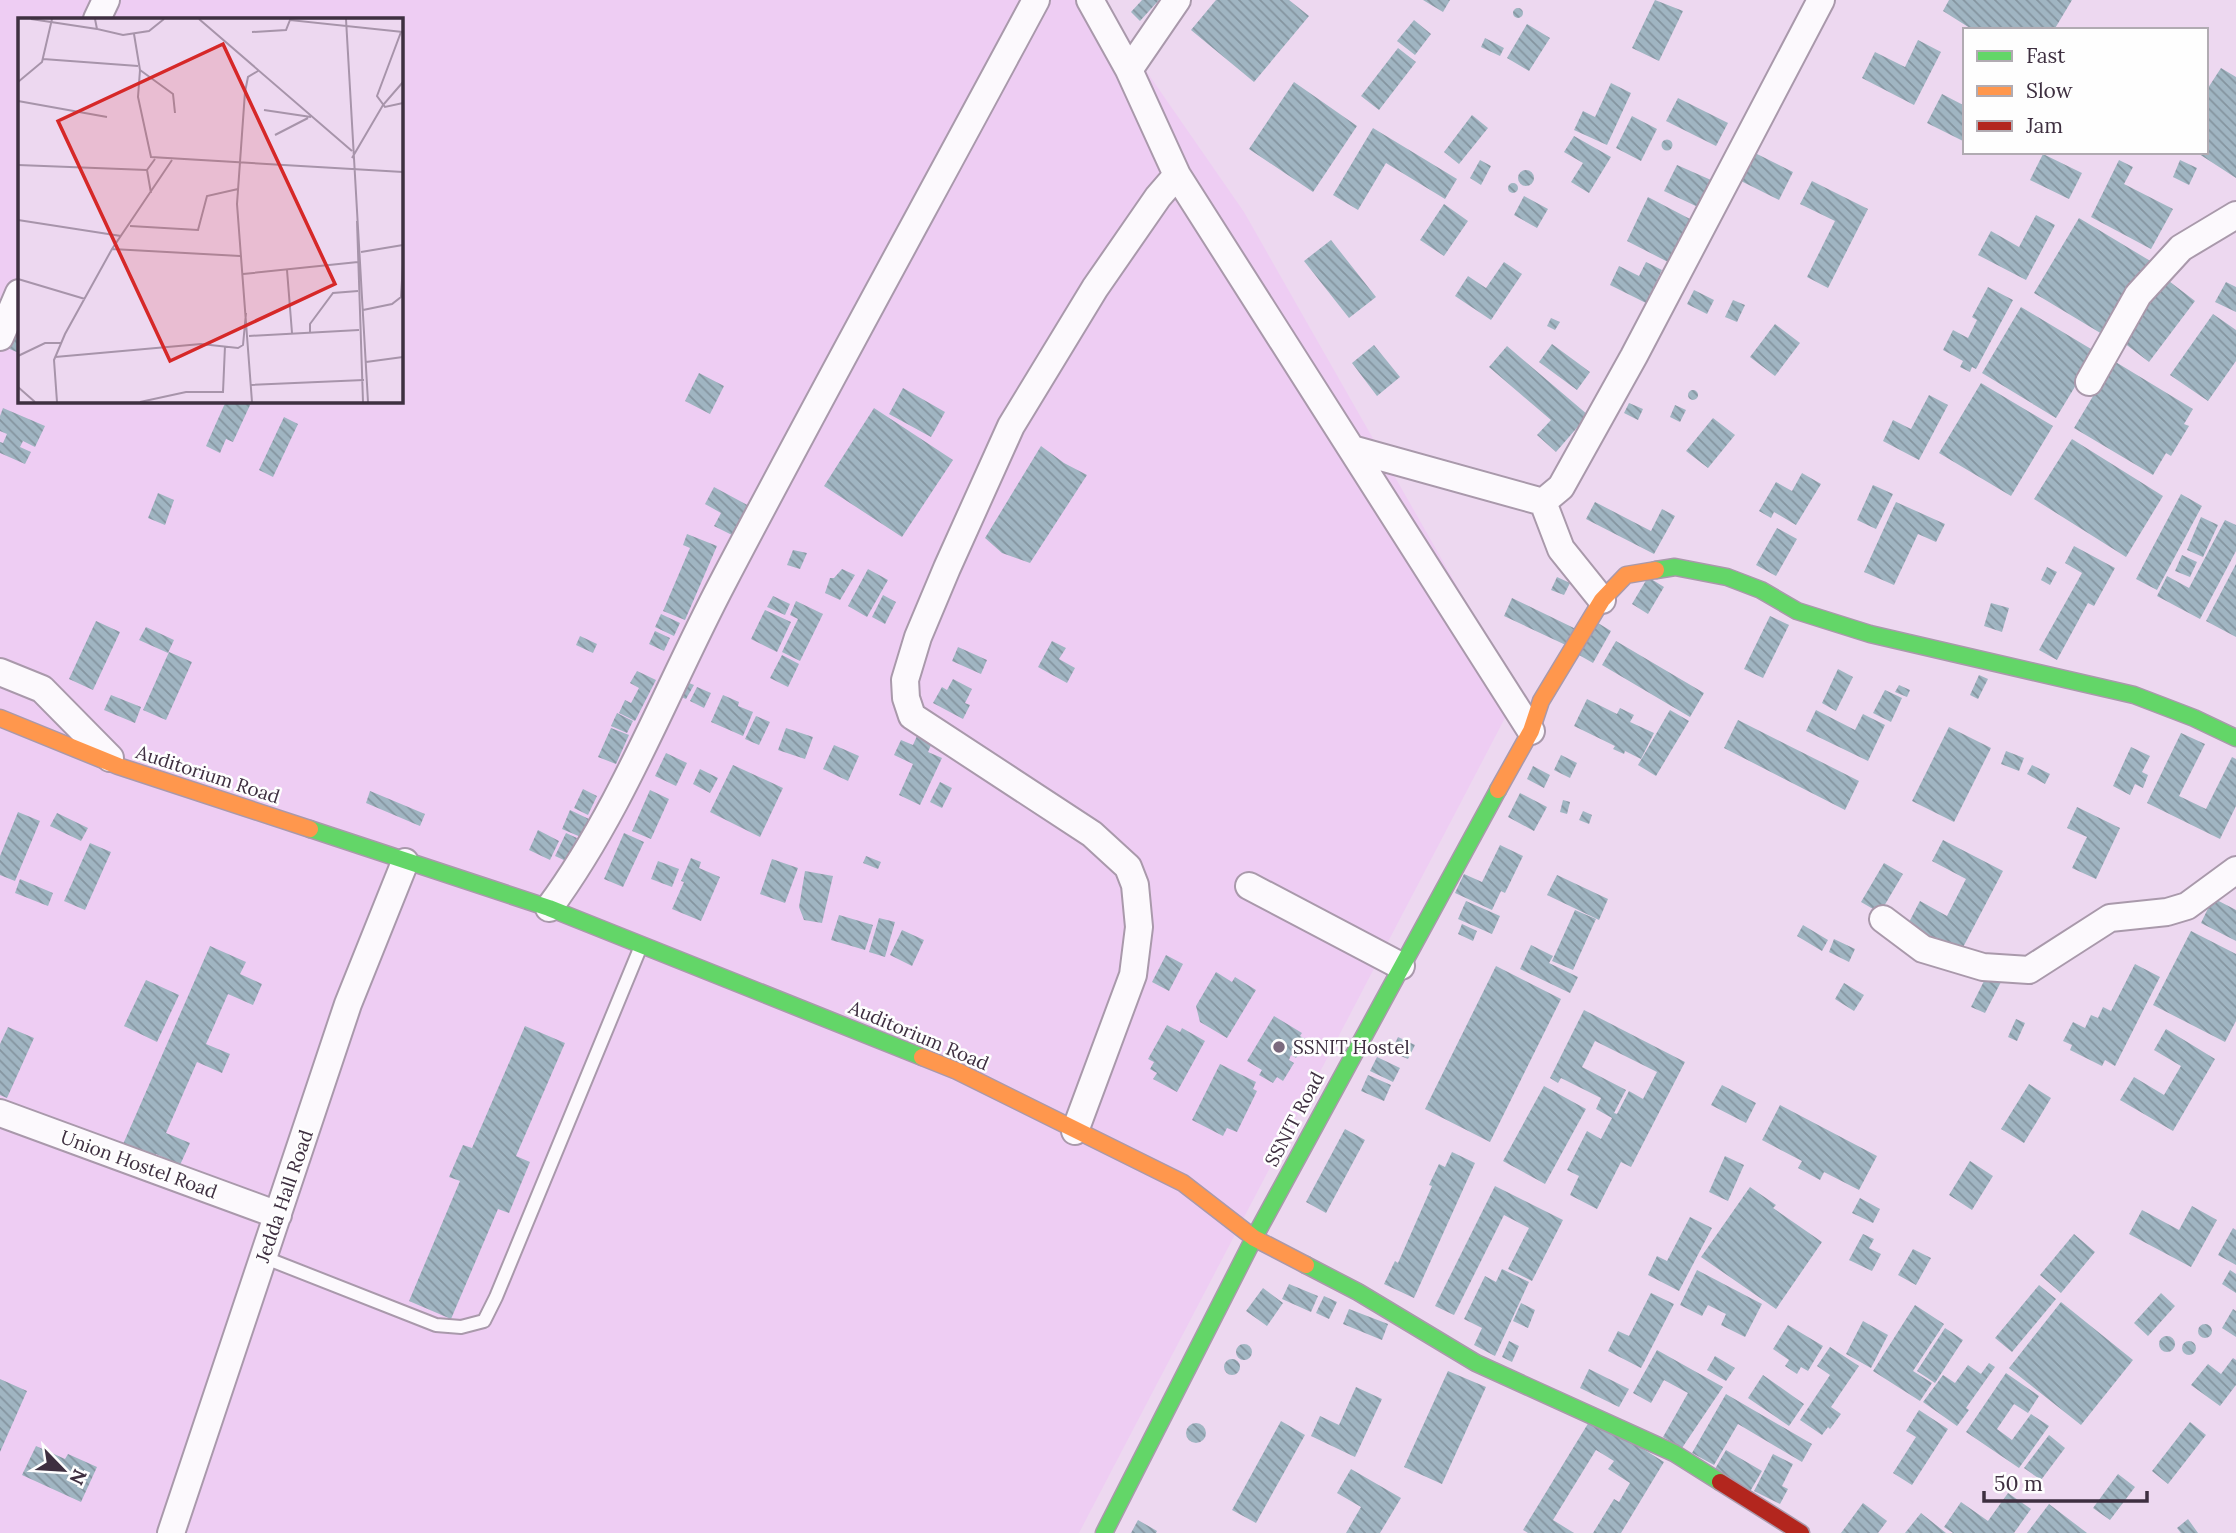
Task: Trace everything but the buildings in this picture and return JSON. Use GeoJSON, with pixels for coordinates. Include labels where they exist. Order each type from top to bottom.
{"type":"FeatureCollection","features":[{"type":"Feature","properties":{"kind":"street"},"geometry":{"type":"LineString","coordinates":[[97,18],[106,0]]}},
{"type":"Feature","properties":{"kind":"street"},"geometry":{"type":"LineString","coordinates":[[549,908],[613,804],[687,650],[740,549],[1036,0]]}},
{"type":"Feature","properties":{"kind":"street"},"geometry":{"type":"LineString","coordinates":[[1090,0],[1129,70],[1177,174],[1531,732]]}},
{"type":"Feature","properties":{"kind":"street"},"geometry":{"type":"LineString","coordinates":[[1129,70],[1177,0]]}},
{"type":"Feature","properties":{"kind":"street"},"geometry":{"type":"LineString","coordinates":[[1543,502],[1561,487],[1634,356],[1821,0]]}},
{"type":"Feature","properties":{"kind":"street"},"geometry":{"type":"LineString","coordinates":[[1075,1131],[1133,975],[1139,927],[1135,885],[1128,867],[1092,834],[912,716],[906,698],[905,680],[918,636],[1011,426],[1096,288],[1158,197],[1177,174]]}},
{"type":"Feature","properties":{"kind":"street"},"geometry":{"type":"LineString","coordinates":[[2089,382],[2138,295],[2181,248],[2236,215]]}},
{"type":"Feature","properties":{"kind":"street"},"geometry":{"type":"LineString","coordinates":[[0,337],[18,295]]}},
{"type":"Feature","properties":{"kind":"street"},"geometry":{"type":"LineString","coordinates":[[1352,449],[1543,502]]}},
{"type":"Feature","properties":{"kind":"street"},"geometry":{"type":"LineString","coordinates":[[1543,502],[1561,549],[1602,600]]}},
{"type":"Feature","properties":{"kind":"street","name":"SSNIT Road"},"geometry":{"type":"LineString","coordinates":[[1104,1533],[1254,1238],[1401,965],[1531,732],[1541,701],[1602,600],[1626,575],[1675,567],[1727,577],[1761,590],[1797,611],[1846,627],[2134,695],[2194,718],[2236,738]]}},
{"type":"Feature","properties":{"kind":"street"},"geometry":{"type":"LineString","coordinates":[[0,672],[42,690],[118,766]]}},
{"type":"Feature","properties":{"kind":"street","name":"Auditorium Road"},"geometry":{"type":"LineString","coordinates":[[0,718],[118,766],[549,908],[957,1070],[1183,1183],[1254,1238],[1358,1292],[1476,1363],[1674,1453],[1801,1533]]}},
{"type":"Feature","properties":{"kind":"street","name":"Jedda Hall Road"},"geometry":{"type":"LineString","coordinates":[[171,1533],[348,1004],[405,862]]}},
{"type":"Feature","properties":{"kind":"street"},"geometry":{"type":"LineString","coordinates":[[1883,919],[1923,949],[1983,967],[2029,970],[2110,918],[2167,912],[2187,906],[2236,870]]}},
{"type":"Feature","properties":{"kind":"street"},"geometry":{"type":"LineString","coordinates":[[1249,886],[1401,965]]}},
{"type":"Feature","properties":{"kind":"street","name":"Union Hostel Road"},"geometry":{"type":"LineString","coordinates":[[0,1113],[278,1215]]}},
{"type":"Feature","properties":{"kind":"lane"},"geometry":{"type":"LineString","coordinates":[[263,1257],[436,1325],[461,1327],[484,1321],[641,946]]}},
{"type":"Feature","properties":{"kind":"shaded area"},"geometry":{"type":"Polygon","coordinates":[[[0,0],[1097,0],[1244,212],[1518,693],[1079,1533],[0,1533],[0,0]]]}},
{"type":"Feature","properties":{"kind":"traffic: fast"},"geometry":{"type":"LineString","coordinates":[[1656,570],[1675,567],[1727,577],[1761,590],[1797,611],[1870,634],[2134,695],[2194,718],[2236,738]]}},
{"type":"Feature","properties":{"kind":"traffic: fast"},"geometry":{"type":"LineString","coordinates":[[1104,1533],[1254,1238],[1498,790]]}},
{"type":"Feature","properties":{"kind":"traffic: fast"},"geometry":{"type":"LineString","coordinates":[[310,829],[549,908],[922,1057]]}},
{"type":"Feature","properties":{"kind":"traffic: fast"},"geometry":{"type":"LineString","coordinates":[[1306,1265],[1358,1292],[1476,1363],[1674,1453],[1720,1482]]}},
{"type":"Feature","properties":{"kind":"traffic: slow"},"geometry":{"type":"LineString","coordinates":[[1498,790],[1531,731],[1541,701],[1602,600],[1626,575],[1656,570]]}},
{"type":"Feature","properties":{"kind":"traffic: slow"},"geometry":{"type":"LineString","coordinates":[[0,718],[118,766],[310,829]]}},
{"type":"Feature","properties":{"kind":"traffic: slow"},"geometry":{"type":"LineString","coordinates":[[922,1057],[957,1071],[1183,1183],[1254,1238],[1306,1265]]}},
{"type":"Feature","properties":{"kind":"traffic: jam"},"geometry":{"type":"LineString","coordinates":[[1720,1482],[1801,1533]]}},
{"type":"Feature","properties":{"kind":"place","name":"SSNIT Hostel"},"geometry":{"type":"Point","coordinates":[1279,1047]}}]}
